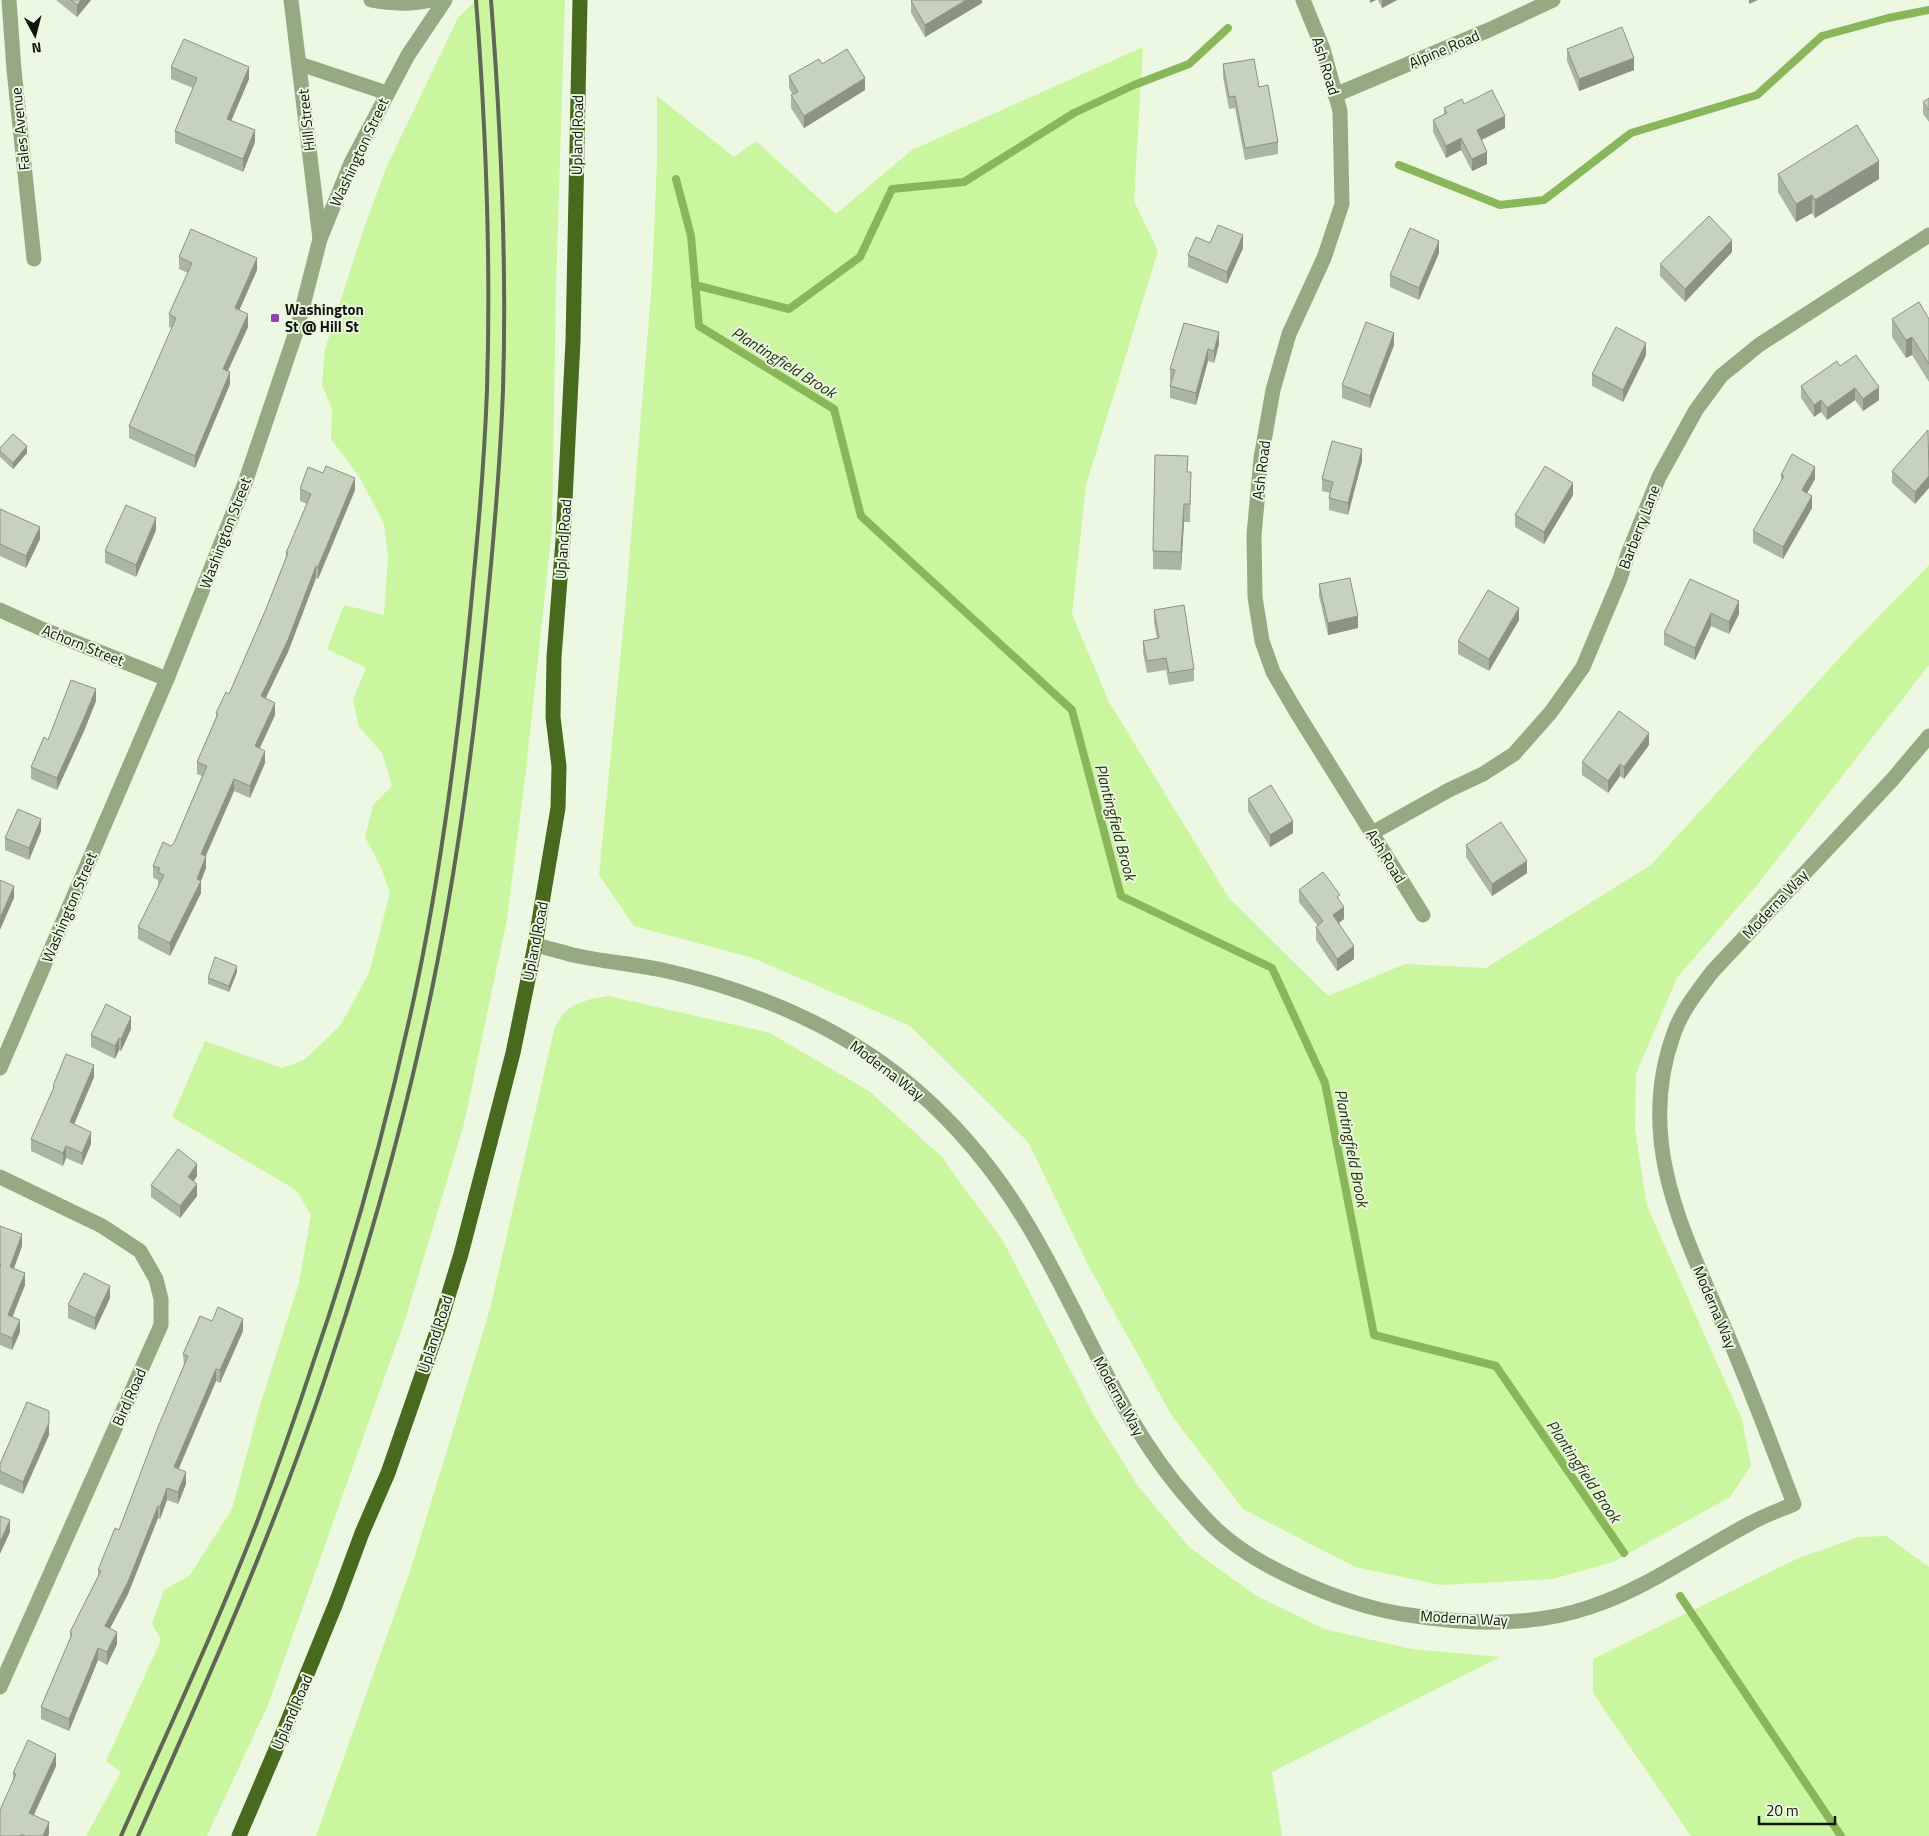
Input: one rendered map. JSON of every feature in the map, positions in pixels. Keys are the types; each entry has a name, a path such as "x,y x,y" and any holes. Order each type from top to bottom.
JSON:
{"main road":[{"name":"Upland Road","path":"239,1836 284,1733 362,1533 388,1474 439,1326 461,1254 494,1128 535,945 558,808 559,766 553,717 554,657 564,531 573,341 580,0"}],"street":[{"name":"Fales Avenue","path":"9,0 14,70 34,259"},
{"name":"Hill Street","path":"291,0 320,239"},
{"path":"371,0 393,4 410,4 431,0"},
{"name":"Washington Street","path":"0,1068 167,679 245,483 297,329 320,239 351,163 408,55 445,0"},
{"name":"Ash Road","path":"1303,0 1323,50 1340,111 1342,204 1324,258 1289,334 1273,390 1261,458 1254,535 1256,597 1262,641 1274,672 1297,713 1423,915"},
{"name":"Alpine Road","path":"1335,95 1491,29 1553,0"},
{"path":"300,64 387,93"},
{"name":"Barberry Lane","path":"1372,833 1483,774 1514,754 1551,712 1583,668 1659,477 1696,410 1721,376 1759,345 1929,235"},
{"name":"Achorn Street","path":"0,610 167,679"},
{"name":"Moderna Way","path":"535,945 575,955 662,970 714,983 764,999 827,1028 880,1062 915,1089 965,1137 1024,1219 1118,1397 1163,1468 1208,1522 1228,1540 1250,1555 1274,1569 1326,1593 1380,1610 1438,1620 1492,1623 1542,1619 1589,1608 1638,1587 1752,1522 1794,1504 1731,1342 1693,1256 1667,1182 1658,1124 1660,1091 1674,1031 1695,994 1712,972 1892,780 1929,736"},
{"name":"Bird Road","path":"0,1177 102,1226 140,1251 156,1279 161,1299 161,1325 0,1687"}],"green space":[{"path":"476,0 565,0 556,285 552,529 526,770 507,919 464,1124 406,1317 268,1705 207,1836 86,1836 121,1772 106,1761 161,1640 152,1624 164,1590 190,1575 232,1509 260,1405 299,1283 311,1215 296,1190 172,1117 205,1041 282,1068 304,1060 340,1026 369,973 390,893 382,870 365,837 373,805 392,786 382,753 359,727 353,700 366,668 327,649 344,605 384,615 388,556 384,524 360,478 331,439 332,409 322,385 325,349 363,231 386,168 458,18"},
{"path":"1143,47 1134,201 1158,251 1086,485 1072,614 1109,702 1229,898 1328,996 1405,964 1486,968 1651,865 1854,642 1929,565 1929,665 1757,885 1677,978 1636,1074 1635,1129 1647,1206 1742,1419 1751,1466 1730,1497 1613,1562 1553,1579 1440,1585 1355,1567 1243,1509 1172,1416 1089,1267 1028,1142 910,1026 753,958 634,926 599,875 625,610 652,281 657,160 657,96 734,157 756,141 836,214 912,150"},
{"path":"609,996 770,1033 869,1091 941,1156 1003,1241 1096,1419 1138,1486 1189,1547 1255,1595 1324,1629 1412,1649 1500,1657 1272,1772 1282,1836 316,1836 412,1565 490,1309 554,1030 558,1021 569,1008 583,1001"},
{"path":"1886,1536 1929,1567 1929,1836 1691,1836 1593,1693 1593,1659 1799,1558 1858,1537"}],"building":[{"path":"71,0 81,0 77,5"},
{"path":"912,0 966,0 925,25"},
{"path":"1622,27 1634,58 1579,79 1567,49"},
{"path":"184,39 249,67 227,119 255,130 243,159 175,131 197,78 171,67"},
{"path":"847,49 865,78 804,116 791,95 798,92 789,76 819,59 822,64"},
{"path":"1254,59 1259,87 1268,85 1278,142 1245,148 1235,96 1229,97 1223,64"},
{"path":"1492,90 1505,116 1477,130 1487,152 1472,159 1461,138 1446,146 1433,120 1447,113 1444,108 1462,99 1464,104"},
{"path":"1929,98 1929,110 1923,102"},
{"path":"1857,125 1879,161 1815,200 1812,195 1796,204 1778,174"},
{"path":"1709,216 1732,240 1685,289 1660,264"},
{"path":"1218,225 1243,235 1227,272 1188,255 1196,237 1210,243"},
{"path":"1410,228 1439,241 1419,288 1390,275"},
{"path":"191,229 257,258 235,308 248,314 223,369 230,372 195,456 129,426 176,318 169,314 192,263 179,257"},
{"path":"1919,302 1929,319 1929,364 1912,337 1906,340 1892,319"},
{"path":"1366,322 1394,333 1370,396 1342,385"},
{"path":"1184,323 1219,332 1214,351 1208,349 1196,393 1170,386 1175,370 1170,369"},
{"path":"1616,327 1646,343 1623,390 1592,374"},
{"path":"1856,355 1879,387 1863,399 1855,388 1827,408 1821,400 1814,405 1801,386 1837,361 1840,366"},
{"path":"1928,430 1929,476 1915,492 1892,471"},
{"path":"13,434 27,446 13,463 0,451 0,448"},
{"path":"1332,441 1362,449 1348,503 1329,498 1333,482 1322,479"},
{"path":"1792,454 1815,467 1802,490 1812,496 1783,547 1753,531 1784,476 1781,475"},
{"path":"1155,455 1188,456 1187,472 1191,472 1190,504 1184,504 1181,552 1153,551"},
{"path":"326,466 355,478 318,567 316,566 288,640 261,696 275,703 255,746 265,751 250,786 234,779 201,854 206,856 197,879 201,881 170,943 138,927 164,875 158,872 160,868 153,866 163,842 171,846 174,843 207,766 197,762 218,714 216,713 226,692 229,694 266,609 288,553 286,553 311,494 300,489 308,467 323,473"},
{"path":"1545,466 1573,483 1544,532 1515,515"},
{"path":"126,505 156,518 136,565 105,551"},
{"path":"0,509 40,527 26,556 0,544"},
{"path":"1350,578 1358,616 1328,623 1319,584"},
{"path":"1690,579 1739,601 1729,622 1711,613 1695,648 1664,633"},
{"path":"1488,590 1519,608 1489,659 1458,641"},
{"path":"1184,605 1194,669 1169,673 1166,658 1147,661 1143,641 1159,638 1154,610"},
{"path":"71,680 96,689 57,778 31,767 44,737 48,740"},
{"path":"1619,711 1649,733 1624,767 1620,764 1608,781 1582,762"},
{"path":"1271,785 1293,821 1270,835 1248,799"},
{"path":"18,809 41,819 29,848 5,838"},
{"path":"1501,822 1527,861 1492,884 1466,845"},
{"path":"1323,872 1340,895 1337,897 1344,907 1333,915 1354,946 1337,959 1316,927 1323,921 1299,890"},
{"path":"0,880 14,886 0,918"},
{"path":"215,957 237,966 229,986 208,978"},
{"path":"106,1004 131,1017 121,1039 119,1038 115,1046 91,1035"},
{"path":"66,1054 94,1065 70,1122 91,1132 82,1153 66,1146 63,1153 31,1139"},
{"path":"178,1149 197,1164 188,1177 197,1184 180,1206 151,1185"},
{"path":"0,1226 22,1234 10,1267 25,1273 8,1315 20,1320 12,1338 0,1333"},
{"path":"84,1273 110,1286 95,1318 68,1305"},
{"path":"218,1307 243,1319 220,1370 216,1369 174,1467 186,1472 178,1492 167,1488 160,1507 158,1506 128,1582 105,1626 117,1632 107,1652 98,1648 69,1719 41,1707 72,1634 70,1632 101,1571 98,1570 115,1528 119,1530 158,1427 188,1356 183,1354 200,1316 212,1321"},
{"path":"27,1402 49,1411 49,1423 23,1482 0,1471 0,1464"},
{"path":"0,1516 10,1520 0,1542"},
{"path":"28,1740 56,1754 29,1813 49,1822 43,1836 25,1836 22,1834 21,1836 0,1836 0,1810 16,1774 13,1773"}],"waterway":[{"path":"1399,165 1500,205 1544,200 1631,133 1757,95 1822,36 1888,18 1929,10"},
{"path":"695,285 789,309 860,257 892,189 964,182 1074,113 1134,85 1189,64 1228,28"},
{"name":"Plantingfield Brook","path":"676,179 691,236 699,326 834,409 861,516 1072,710 1121,896 1272,968 1325,1083 1374,1335 1496,1366 1624,1553"},
{"name":"Plantingfield Brook","path":"1680,1596 1841,1836"}],"railway":[{"path":"121,1836 241,1562 272,1482 300,1401 344,1268 384,1127 407,1032 426,941 441,854 458,724 477,544 486,421 488,243 485,146 476,0"},
{"path":"138,1836 216,1659 265,1541 331,1360 361,1267 400,1126 423,1032 442,940 464,806 475,717 485,627 502,420 504,243 498,97 491,0"}],"place":[{"name":"Washington St @ Hill St","path":"275,318"}]}
